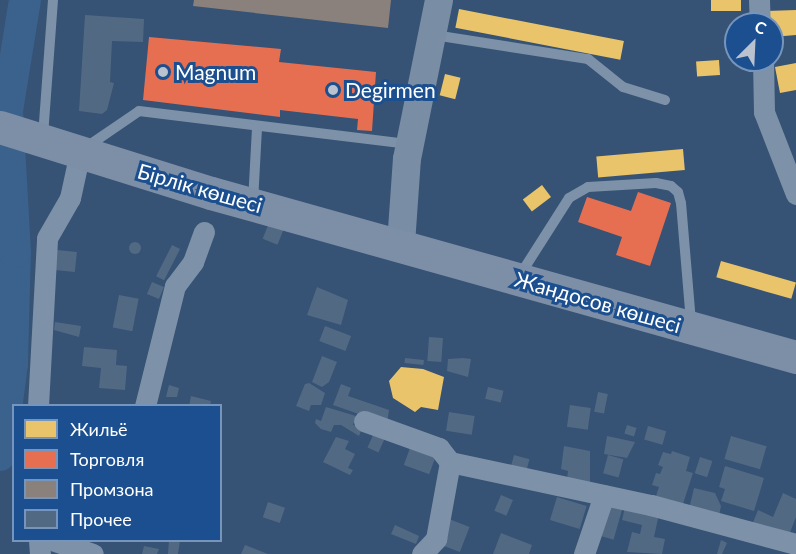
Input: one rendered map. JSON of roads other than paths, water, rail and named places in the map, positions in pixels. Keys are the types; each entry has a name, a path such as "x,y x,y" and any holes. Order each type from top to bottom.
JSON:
{"main road":[{"path":"401,244 410,144 439,0"},
{"name":"Бірлік көшесі","path":"0,127 252,204 401,244"},
{"name":"Жандосов көшесі","path":"401,244 796,357"}],"street":[{"path":"763,72 764,111 796,194"},
{"path":"38,404 47,238 70,198 80,152"},
{"path":"145,404 175,286 193,262 204,232"},
{"path":"364,421 439,448 450,462 604,495 796,544"},
{"path":"422,554 436,539 450,462"},
{"path":"584,554 604,495"},
{"path":"58,542 93,554"}],"lane":[{"path":"42,139 53,0"},
{"path":"431,35 588,59 623,87 665,100"},
{"path":"80,152 140,111 257,128 410,144"},
{"path":"252,204 257,128"},
{"path":"518,278 569,198 588,187 656,183 672,186 681,203 692,329"}],"waterway":[{"path":"0,455 12,364 15,252 7,111 25,0"}],"place":[{"name":"Magnum","path":"163,72"},
{"name":"Degirmen","path":"333,90"}]}
